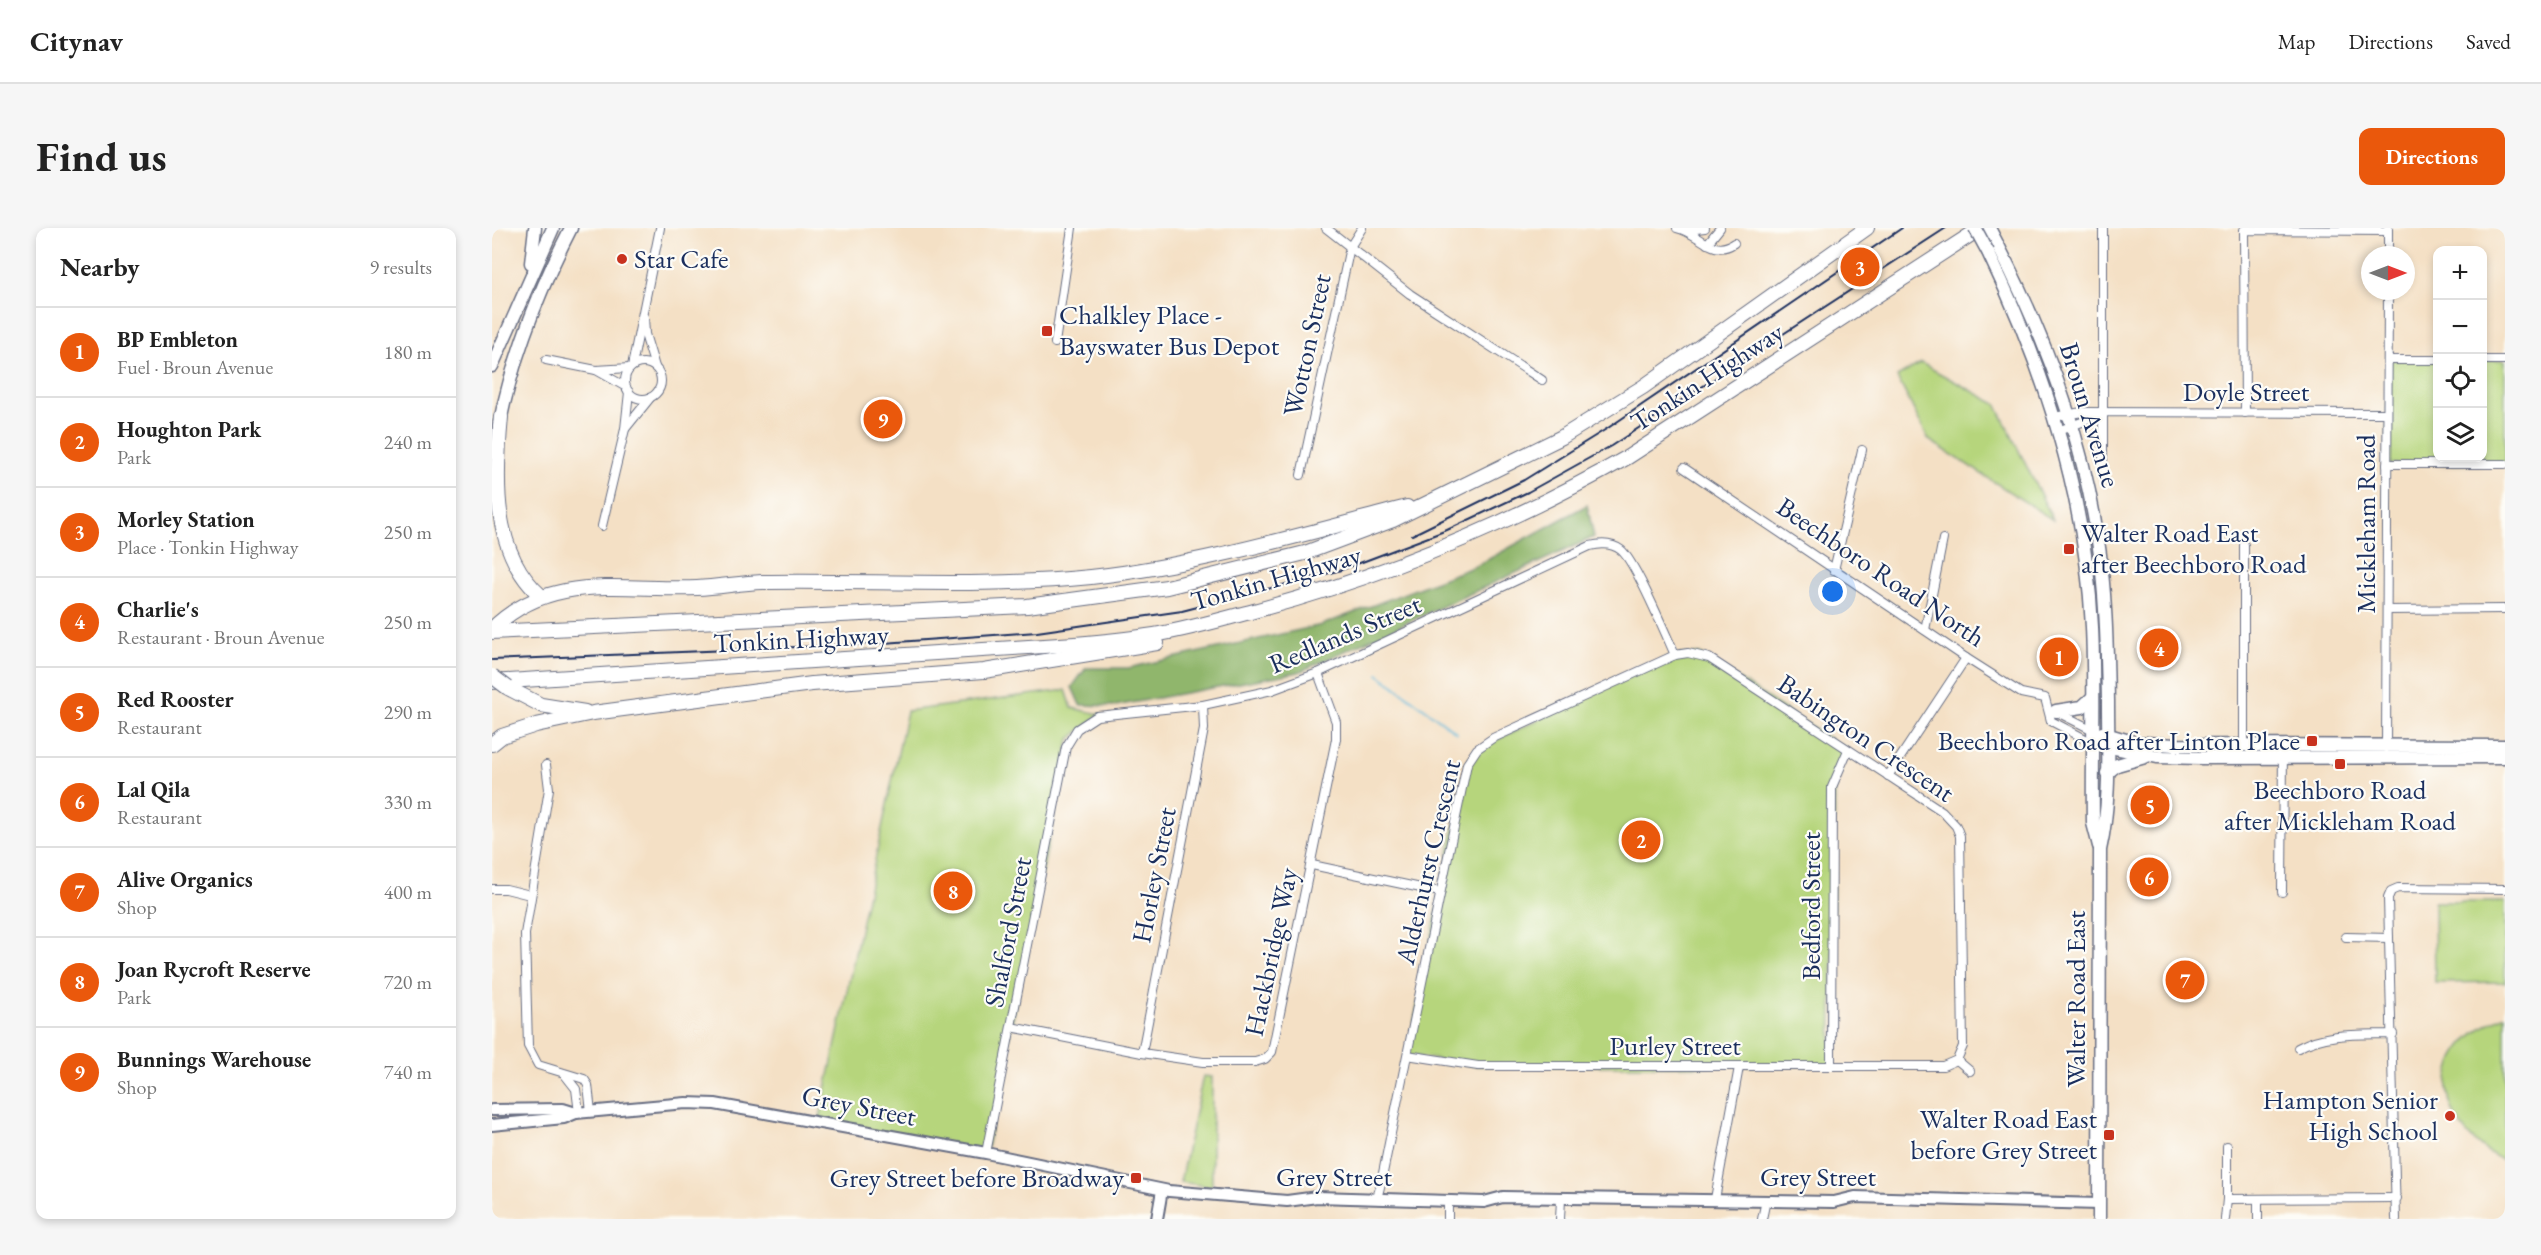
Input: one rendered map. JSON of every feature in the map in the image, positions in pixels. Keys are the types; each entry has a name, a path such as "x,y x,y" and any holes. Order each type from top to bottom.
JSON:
{"highway":[{"name":"Tonkin Highway","path":"492,630 991,608 1120,595 1213,578 1305,554 1393,520 1436,500 1516,461 1603,413 1867,228"},
{"name":"Tonkin Highway","path":"492,682 1028,649 1148,636 1198,626 1361,580 1541,505 1628,458 1981,228"},
{"path":"501,417 494,486 497,526 508,562 526,586 541,597"},
{"path":"492,630 513,609 541,597 584,588 697,588 760,582 989,583 1091,577 1225,555 1436,500"},
{"path":"492,744 502,736 536,725 593,713 812,684 1027,665 1163,642 1198,626"},
{"path":"492,676 508,688 541,705 593,713"}],"main road":[{"path":"530,276 535,228"},
{"path":"492,366 553,228"},
{"path":"492,463 501,417 532,315 552,265 571,228"},
{"name":"Broun Avenue","path":"1975,228 1993,249 2029,308 2073,427 2088,487 2101,561 2106,631 2108,741"},
{"name":"Broun Avenue","path":"1989,228 1993,249 2054,417 2084,551 2092,625 2093,737"},
{"path":"2051,711 2082,707 2093,697"},
{"name":"Beechboro Road North","path":"2093,737 2152,756 2505,746"},
{"name":"Walter Road East","path":"2093,737 2093,823 2100,850"},
{"name":"Beechboro Road North","path":"2108,741 2243,752"},
{"name":"Walter Road East","path":"2099,1219 2100,850 2107,820 2108,741"},
{"name":"Beechboro Road North","path":"2386,751 2505,758"},
{"path":"2107,773 2123,762 2152,756"}],"street":[{"path":"602,526 625,429 626,376 631,367 660,228"},
{"path":"1055,343 1072,228"},
{"path":"1326,228 1410,294 1542,380"},
{"name":"Wotton Street","path":"1302,475 1350,247 1362,228"},
{"path":"1682,229 1705,228"},
{"path":"1707,244 1720,228"},
{"path":"2103,228 2105,413 2103,469"},
{"path":"1682,229 1707,244 1723,249 1734,243"},
{"path":"2245,413 2244,230 2388,230 2388,246"},
{"name":"Mickleham Road","path":"2386,751 2388,300"},
{"path":"644,310 645,334 655,367"},
{"path":"546,360 596,370 631,367 644,362 655,367 659,371 661,383 659,389 625,429"},
{"path":"2388,360 2433,360"},
{"path":"2487,360 2505,360"},
{"path":"596,370 639,399 650,398"},
{"name":"Doyle Street","path":"2054,417 2069,413 2387,413"},
{"name":"Doyle Street","path":"2058,431 2105,413"},
{"path":"1834,570 1862,450"},
{"path":"2387,464 2505,464"},
{"name":"Beechboro Road North","path":"1684,468 1966,658 2021,693 2045,698 2051,711 2051,721 2093,737"},
{"path":"1924,630 1943,539"},
{"name":"Redlands Street","path":"1083,723 1104,715 1203,705 1272,690 1318,673 1590,546 1602,543 1612,545 1627,556 1675,655"},
{"path":"2243,752 2244,545"},
{"path":"2387,610 2505,609"},
{"name":"Babington Crescent","path":"1675,655 1688,653 1709,658 1942,811 1956,826 1960,836 1963,1046 1957,1060"},
{"name":"Alderhurst Crescent","path":"1377,1199 1467,764 1477,749 1493,738 1675,655"},
{"path":"1888,776 1966,658"},
{"name":"Hackbridge Way","path":"1011,1027 1142,1053 1217,1063 1255,1062 1265,1059 1272,1052 1336,739 1336,722 1318,673"},
{"name":"Horley Street","path":"1142,1053 1204,729 1203,705"},
{"name":"Beechboro Road North","path":"2051,711 2093,737"},
{"name":"Shalford Street","path":"986,1153 1066,747 1083,723"},
{"name":"Bedford Street","path":"1831,1066 1832,787 1848,750"},
{"path":"2282,892 2283,752"},
{"path":"546,765 549,789 525,934 528,1046 538,1065 565,1075 579,1076 584,1080 588,1085 591,1112"},
{"path":"1312,865 1440,892"},
{"path":"2396,1219 2393,1034 2387,905 2391,891 2398,888 2505,889"},
{"path":"492,889 507,889 530,895"},
{"path":"2346,937 2389,938"},
{"path":"2298,1047 2313,1040 2331,1036 2393,1034"},
{"name":"Purley Street","path":"1407,1055 1478,1066 1943,1066 1957,1060"},
{"path":"1957,1060 1970,1071"},
{"path":"1715,1199 1739,1067"},
{"path":"565,1075 576,1089 577,1113"},
{"name":"Grey Street","path":"492,1125 564,1118 577,1113 686,1103 715,1104 986,1153 1165,1191 1287,1201 1317,1197 1484,1202 1503,1197 1655,1202 1672,1198 1834,1202 1855,1197 2099,1204"},
{"name":"Grey Street","path":"492,1110 563,1109 577,1113"},
{"path":"2225,1219 2228,1199 2227,1146"},
{"path":"1156,1219 1165,1191"},
{"path":"1164,1219 1165,1191"},
{"path":"2228,1199 2397,1198"},
{"path":"1560,1219 1561,1199"},
{"path":"2258,1199 2258,1219"},
{"path":"1762,1219 1766,1200"},
{"path":"1448,1201 1448,1219"}],"green space":[{"path":"2388,360 2433,360 2433,462 2487,462 2487,360 2505,360 2505,464 2387,464"},
{"path":"1921,363 1996,404 2053,520 1929,440 1897,377"},
{"path":"1587,505 1594,537 1299,672 1115,706 1080,705 1072,687 1086,668 1128,668 1322,625 1478,565"},
{"path":"1700,654 1848,750 1835,774 1831,1066 1478,1066 1407,1055 1467,764 1477,749 1675,655"},
{"path":"1066,690 1072,708 1104,715 1097,716 1069,740 986,1153 819,1122 907,711"},
{"path":"2434,902 2505,902 2505,982 2435,983"},
{"path":"2505,1015 2505,1161 2488,1152 2461,1126 2452,1110 2448,1093 2448,1076 2454,1058 2466,1041 2479,1029"},
{"path":"1203,1076 1212,1077 1212,1187 1180,1182"}],"waterway":[{"path":"1378,674 1457,733"}],"railway":[{"path":"1412,535 1524,480 1608,428 1902,228"},
{"path":"492,660 870,644 1037,632 1182,611 1341,570 1447,530 1528,492 1611,446 1946,228"}],"place":[{"name":"Star Cafe","path":"622,259"},
{"name":"Morley Station","path":"1860,267"},
{"name":"Chalkley Place - Bayswater Bus Depot","path":"1047,331"},
{"name":"Bunnings Warehouse","path":"883,419"},
{"name":"Walter Road East after Beechboro Road","path":"2069,549"},
{"name":"Charlie's","path":"2159,648"},
{"name":"BP Embleton","path":"2059,657"},
{"name":"Beechboro Road after Linton Place","path":"2312,741"},
{"name":"Beechboro Road after Mickleham Road","path":"2340,764"},
{"name":"Red Rooster","path":"2150,805"},
{"name":"Houghton Park","path":"1641,840"},
{"name":"Lal Qila","path":"2149,877"},
{"name":"Joan Rycroft Reserve","path":"953,891"},
{"name":"Alive Organics","path":"2185,980"},
{"name":"Hampton Senior High School","path":"2450,1116"},
{"name":"Walter Road East before Grey Street","path":"2109,1135"},
{"name":"Grey Street before Broadway","path":"1136,1178"}]}
